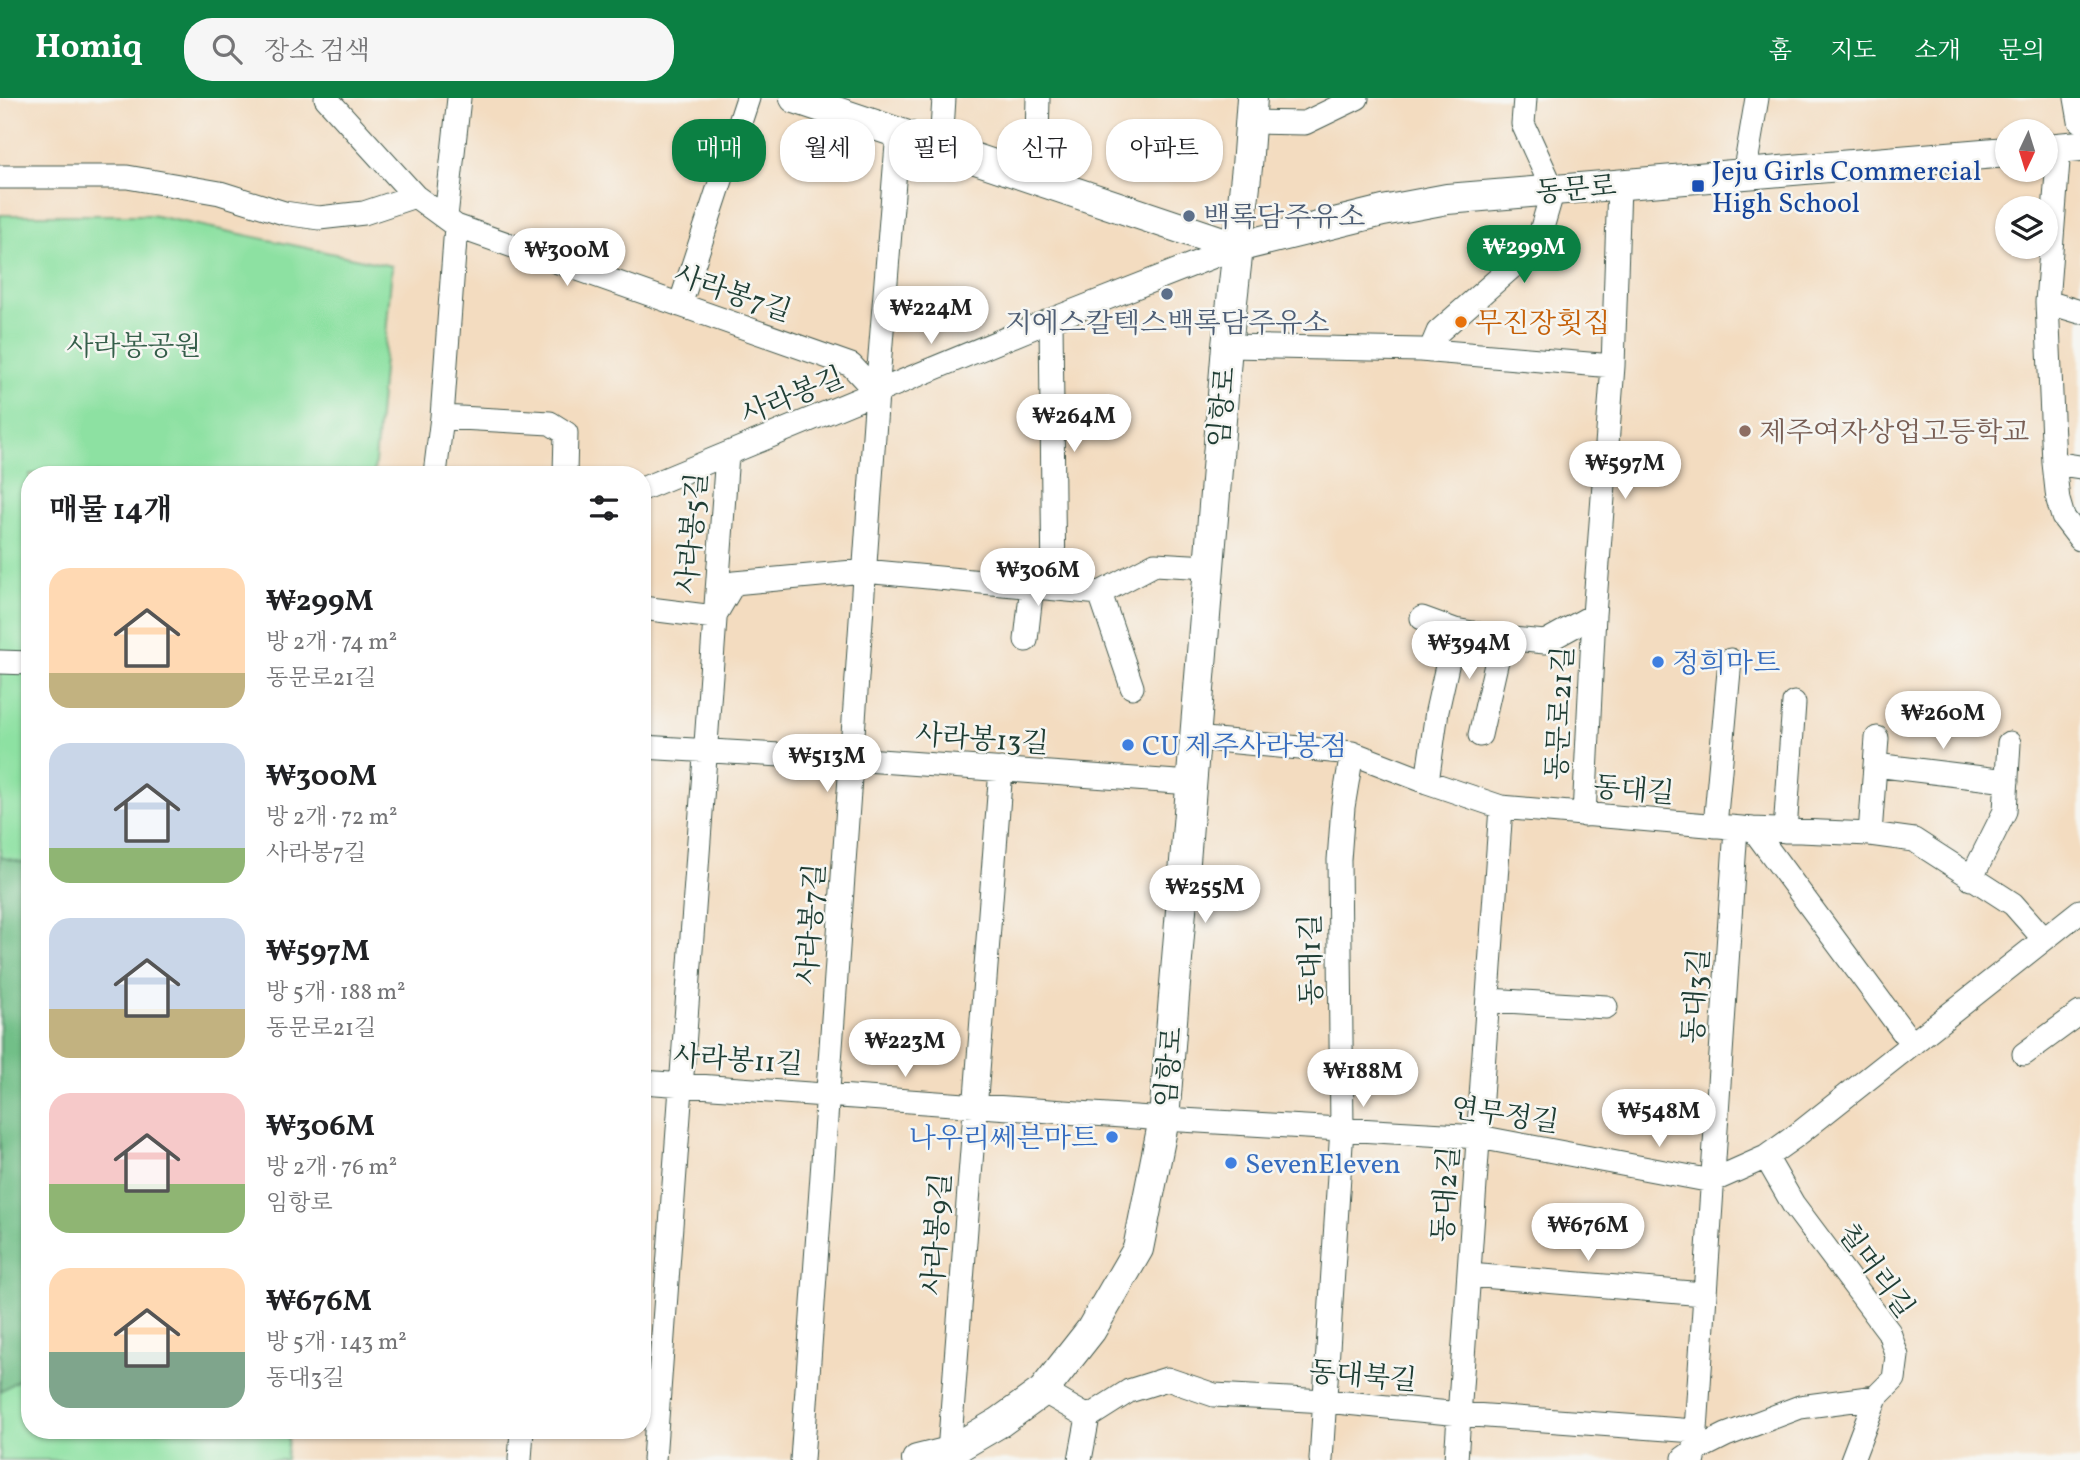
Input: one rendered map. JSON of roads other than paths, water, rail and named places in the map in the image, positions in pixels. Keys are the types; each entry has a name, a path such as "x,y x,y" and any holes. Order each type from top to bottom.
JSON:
{"main road":[{"path":"795,98 889,129"},
{"name":"임항로","path":"917,1460 949,1452 1000,1422 1043,1391 1091,1330 1138,1249 1164,1119 1227,346 1251,110"},
{"name":"동문로","path":"1237,247 1383,211 1447,199 1995,153"},
{"path":"1045,182 1237,247"}],"street":[{"name":"사라봉7길","path":"326,98 415,196 451,221 851,365 877,393"},
{"path":"436,466 442,417 450,195 459,98"},
{"path":"680,305 748,98"},
{"path":"943,119 944,98"},
{"path":"1037,119 1038,98"},
{"path":"1251,110 1305,122 1357,98"},
{"path":"1430,351 1438,332 1537,245 1553,190 1523,124 1525,98"},
{"path":"1744,175 1757,98"},
{"path":"2076,98 2080,121"},
{"path":"2062,147 2047,302 2054,463 2058,500 2063,517 2080,539"},
{"path":"0,177 127,177 220,193 284,213 319,218 364,213 415,196"},
{"name":"사라봉7길","path":"802,1460 894,182"},
{"name":"동문로21길","path":"1584,815 1594,615 1613,366 1619,185"},
{"name":"사라봉길","path":"651,485 1051,320 1237,247"},
{"path":"2047,302 2080,312"},
{"path":"1026,640 1043,587 1051,320"},
{"path":"1227,346 1430,351 1613,366"},
{"path":"442,417 550,423 566,433 565,466"},
{"name":"사라봉5길","path":"654,1460 727,454"},
{"path":"2054,463 2080,467"},
{"path":"714,617 734,583 864,571 1100,593 1154,564 1208,567"},
{"path":"1100,593 1132,687"},
{"name":"사라봉5길","path":"651,609 714,617"},
{"name":"동문로21길","path":"1422,618 1455,630 1545,642 1594,615"},
{"path":"1427,782 1437,711 1455,630"},
{"path":"1480,735 1502,638"},
{"name":"동대3길","path":"1691,1451 1735,828 1730,660"},
{"path":"0,662 21,663"},
{"path":"1785,831 1794,703"},
{"name":"동대길","path":"1195,738 1352,753 1501,807 1735,828 1870,834 1914,840 2013,904 2043,938"},
{"path":"1870,834 1877,738"},
{"path":"1971,879 2005,811 2009,743"},
{"name":"사라봉13길","path":"651,747 1191,783"},
{"name":"동대1길","path":"1321,1460 1342,1128 1339,860 1343,807 1352,753"},
{"path":"1875,765 2007,781"},
{"name":"사라봉9길","path":"949,1452 1001,769"},
{"name":"동대2길","path":"1456,1460 1501,807"},
{"path":"1735,828 1912,1044"},
{"path":"1712,1181 1766,1157 1797,1135 2080,911"},
{"path":"1489,1000 1606,1007"},
{"path":"2024,1054 2080,1013"},
{"name":"사라봉11길","path":"651,1082 1164,1119"},
{"name":"연무정길","path":"1164,1119 1479,1137 1712,1181"},
{"name":"칠머리길","path":"1766,1157 1793,1205 1889,1332 1897,1356 1894,1379 1876,1397 1852,1460"},
{"path":"1469,1275 1704,1294"},
{"name":"동대북길","path":"1088,1417 1129,1391 1167,1379 1214,1395 1325,1401 1460,1414 1691,1451"},
{"path":"1043,1391 1088,1417 1080,1460"},
{"path":"1691,1451 1800,1407 1876,1397"},
{"path":"520,1460 521,1439"}],"place":[{"name":"Jeju Girls Commercial High School","path":"1698,186"},
{"name":"백록담주유소","path":"1189,216"},
{"name":"지에스칼텍스백록담주유소","path":"1167,294"},
{"name":"무진장횟집","path":"1461,322"},
{"name":"제주여자상업고등학교","path":"1745,431"},
{"name":"정희마트","path":"1658,662"},
{"name":"CU 제주사라봉점","path":"1128,745"},
{"name":"나우리쎄븐마트","path":"1112,1137"},
{"name":"SevenEleven","path":"1231,1163"}],"park label":[{"name":"사라봉공원","path":"134,345"}]}
